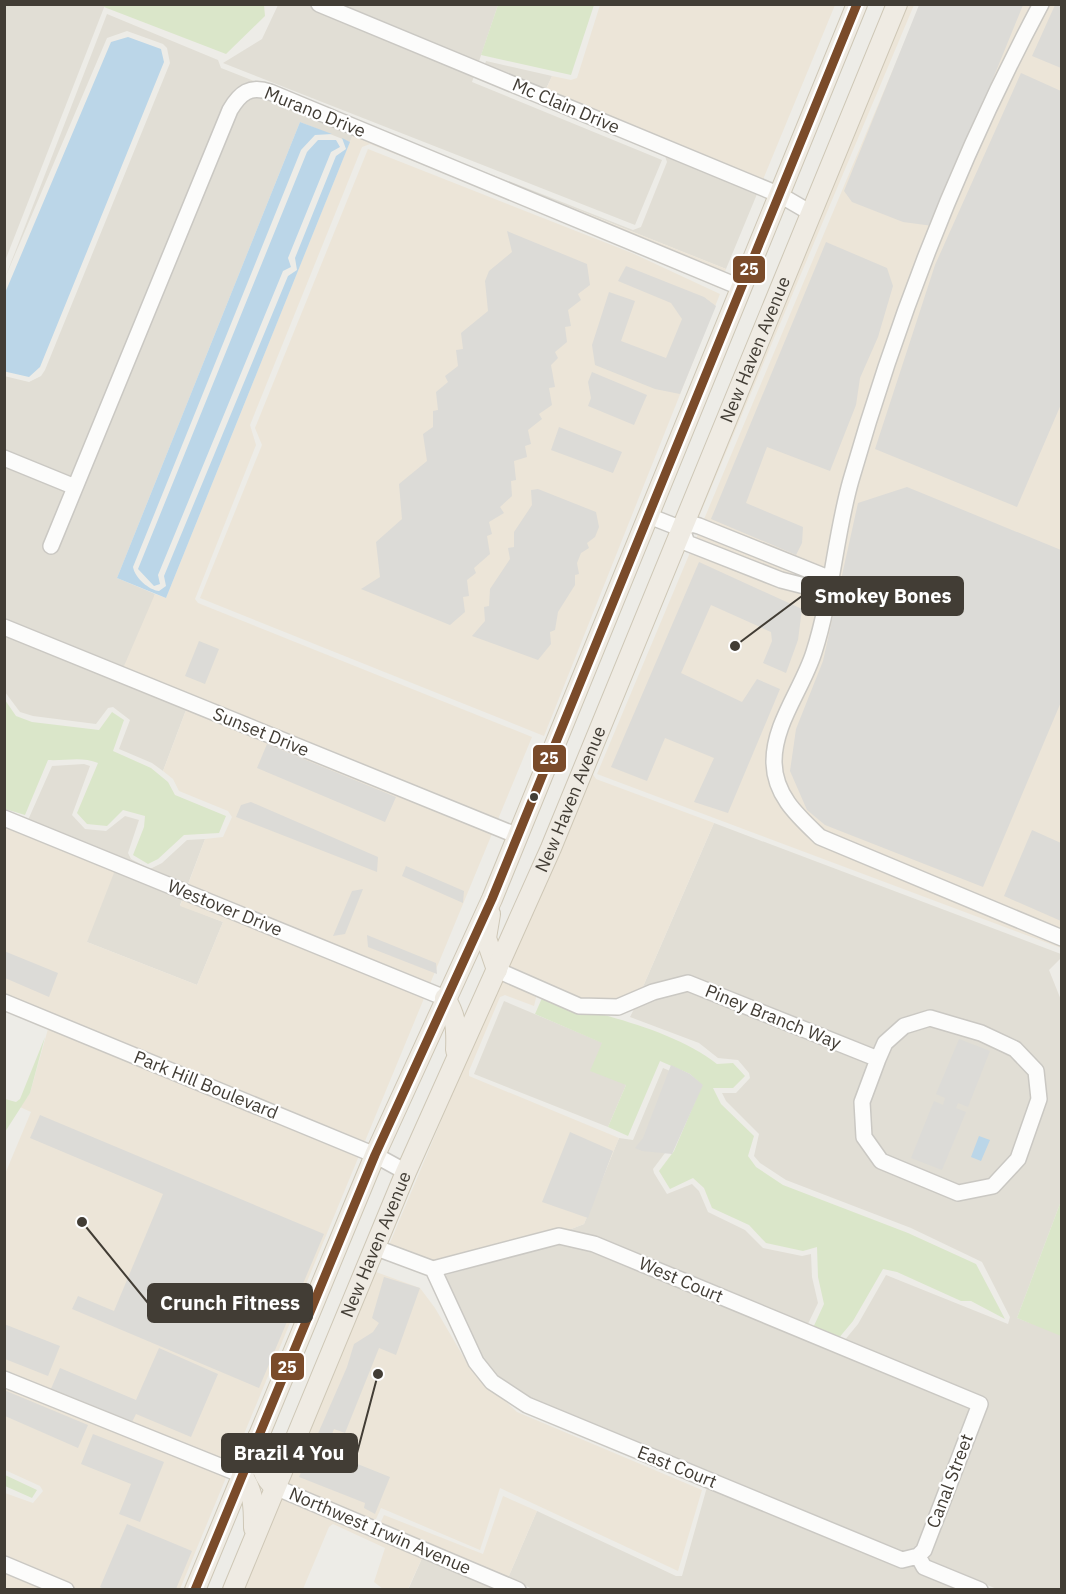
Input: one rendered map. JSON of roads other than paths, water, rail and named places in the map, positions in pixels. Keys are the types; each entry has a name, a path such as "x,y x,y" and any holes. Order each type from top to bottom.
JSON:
{"main road":[{"name":"New Haven Avenue","path":"195,1589 375,1155 492,899 857,4"},
{"name":"New Haven Avenue","path":"233,1590 406,1172 551,849 897,4"},
{"path":"492,899 486,938 498,970"},
{"path":"445,998 454,1011 458,1027 455,1061"},
{"path":"258,1434 262,1469 266,1480 275,1487"},
{"path":"242,1475 251,1488 254,1501 254,1540"}],"street":[{"name":"Mc Clain Drive","path":"319,4 780,195 811,213"},
{"path":"1041,4 1014,56 921,268 851,483 814,653 777,741 774,761 776,779 789,807 820,837 1062,938"},
{"name":"Murano Drive","path":"51,546 230,110 238,96 248,90 259,88 270,92 742,288"},
{"path":"4,458 75,487"},
{"path":"649,516 682,529 692,524 699,525 829,585"},
{"name":"Sunset Drive","path":"4,627 518,836"},
{"name":"Westover Drive","path":"4,818 445,998"},
{"name":"Piney Branch Way","path":"498,970 579,1006 618,1007 653,992 688,983 878,1059"},
{"name":"Park Hill Boulevard","path":"4,1002 375,1155 406,1172"},
{"path":"930,1018 981,1033 1015,1048 1036,1071 1039,1099 1018,1159 993,1186 958,1192 881,1161 864,1137 862,1102 878,1059 885,1043 904,1026 930,1018"},
{"name":"West Court","path":"433,1269 559,1236 594,1244 980,1404"},
{"path":"374,1247 433,1269"},
{"name":"East Court","path":"433,1269 476,1362 492,1383 528,1405 902,1560 918,1556"},
{"path":"4,1379 242,1475"},
{"name":"Canal Street","path":"918,1556 924,1550 980,1404"},
{"name":"Northwest Irwin Avenue","path":"275,1487 518,1590"},
{"path":"918,1556 924,1566 980,1590"},
{"path":"4,1564 66,1590"}],"water":[{"path":"128,37 161,49 164,62 40,367 29,377 4,371 5,293 111,42"},
{"path":"300,122 332,134 315,135 301,150 133,567 139,579 155,590 159,591 166,586 164,576 288,276 297,270 295,258 336,156 346,149 342,138 350,142 166,598 117,578"},
{"path":"318,140 336,140 340,147 331,152 288,258 291,267 283,271 158,575 160,584 154,586 138,569 307,152"},
{"path":"979,1136 990,1140 981,1161 971,1157"}],"place":[{"name":"Smokey Bones","path":"735,646"},
{"name":"Crunch Fitness","path":"82,1222"},
{"name":"Brazil 4 You","path":"378,1374"}]}
